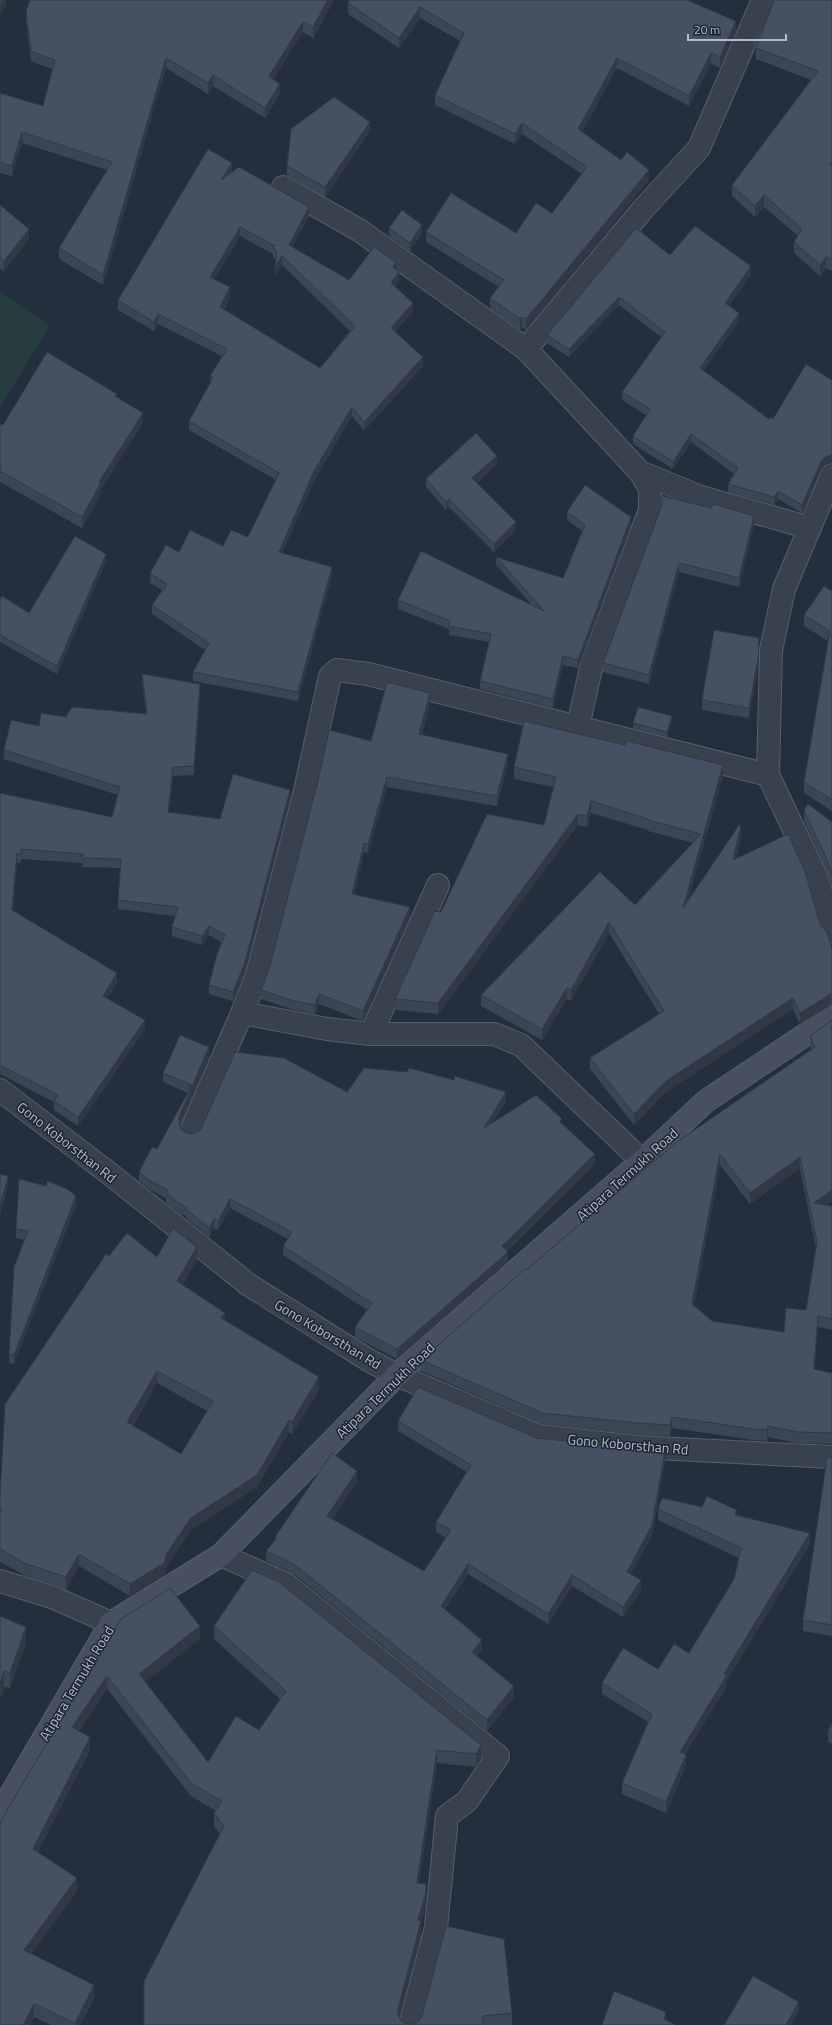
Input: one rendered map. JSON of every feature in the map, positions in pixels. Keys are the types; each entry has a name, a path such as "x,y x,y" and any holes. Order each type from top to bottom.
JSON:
{"main road":[{"name":"Atipara Termukh Road","path":"0,1813 110,1623 222,1555 397,1375 642,1161 706,1101 832,1017"}],"street":[{"path":"526,349 643,209 699,148 764,0"},
{"path":"283,187 359,230 526,349 640,472 650,488 650,510 592,664 578,726"},
{"path":"640,472 700,497 810,528"},
{"path":"830,488 810,528 784,589 771,650 768,775 817,878 832,932"},
{"path":"191,1131 257,975 305,790 330,676 337,670 368,674 768,775"},
{"path":"371,1034 438,885"},
{"path":"242,1013 327,1029 371,1034 494,1034 522,1044 642,1161"},
{"name":"Gono Koborsthan Rd","path":"0,1090 110,1174 249,1285 370,1361 397,1375 539,1436 637,1447 832,1457"},
{"path":"222,1555 286,1584 498,1756 467,1800 447,1816 436,1927 410,2025"},
{"path":"0,1580 52,1597 110,1623"}],"green space":[{"path":"0,291 50,325 0,408"}],"building":[{"path":"0,0 3,0 0,7"},
{"path":"30,0 328,0 313,27 303,22 269,76 280,84 265,108 213,75 208,83 166,58 103,275 59,248 112,162 22,132 12,166 0,162 0,93 43,106 55,60 31,51 26,11"},
{"path":"350,0 687,0 736,21 720,57 711,53 689,96 617,58 578,129 621,160 627,152 649,170 526,319 522,317 520,319 490,298 504,280 426,232 451,193 516,233 536,203 552,213 587,167 522,123 515,134 435,95 464,33 420,7 399,38 348,3"},
{"path":"774,0 832,0 832,161 830,164 832,166 832,260 826,257 820,265 794,242 802,229 764,195 755,206 732,185 818,71 756,48"},
{"path":"334,97 370,122 325,187 287,166 291,129"},
{"path":"208,149 232,163 221,180 239,167 309,207 289,245 349,280 374,247 396,262 393,267 399,272 391,283 413,303 391,328 423,357 364,422 352,407 314,471 279,552 332,567 298,692 193,672 209,643 152,605 167,584 150,573 166,545 179,552 190,530 223,546 231,530 248,537 279,473 189,421 213,378 210,376 227,349 158,314 154,322 118,300","holes":["240,227 275,246 273,248 277,251 275,267 282,256 355,326 320,368 220,307 230,287 210,277"]},
{"path":"0,205 29,229 4,261 0,258"},
{"path":"402,210 422,225 410,243 389,228"},
{"path":"695,226 751,266 725,303 739,313 700,368 769,419 770,417 773,419 806,364 832,380 832,455 825,457 821,462 802,505 778,491 774,497 728,484 738,468 691,434 673,462 633,436 650,409 622,392 665,332 619,297 569,349 547,335 636,228 670,255"},
{"path":"47,352 117,394 115,396 143,413 99,482 101,483 82,517 0,471 0,424 3,425"},
{"path":"476,433 497,456 472,478 516,522 494,544 449,499 446,502 426,479"},
{"path":"585,485 631,517 578,660 563,656 553,699 480,681 491,634 449,626 450,621 398,600 421,551 544,611 496,557 563,578 585,525 567,512"},
{"path":"662,496 711,508 714,504 754,516 739,578 679,563 649,675 603,663 662,505"},
{"path":"75,536 106,554 57,666 0,635 0,599 2,596 29,613"},
{"path":"824,586 832,591 832,800 804,782 830,631 804,615"},
{"path":"714,630 759,638 758,659 749,708 702,700"},
{"path":"142,674 200,684 194,766 173,767 168,812 220,819 233,774 290,790 245,962 233,992 209,985 217,954 225,935 209,926 202,936 172,927 178,907 118,900 121,859 82,858 83,854 21,849 21,854 17,853 12,910 117,973 103,996 145,1020 78,1117 54,1101 58,1095 0,1065 0,793 112,817 120,787 4,750 11,720 39,726 41,713 66,717 72,707 147,714"},
{"path":"387,682 430,693 419,734 508,754 497,796 387,777 368,844 364,843 352,894 410,907 363,1011 319,994 315,1005 294,1001 261,990 269,969 317,785 329,730 371,741"},
{"path":"638,707 672,716 667,732 633,723"},
{"path":"524,721 625,745 627,741 723,765 683,908 739,825 741,825 733,860 788,834 805,871 820,924 827,932 832,948 832,994 800,1013 793,998 666,1081 634,1114 590,1058 664,1011 609,922 571,990 567,988 542,1029 481,995 600,872 635,905 701,834 648,820 591,801 587,816 578,814 438,1003 395,999 435,911 441,912 487,814 544,825 556,777 514,767"},
{"path":"808,804 832,822 832,875 828,862 804,810"},
{"path":"832,1020 832,1190 814,1203 832,1206 832,1319 818,1316 814,1369 832,1373 832,1433 797,1432 768,1426 767,1430 753,1429 672,1417 670,1425 542,1413 421,1360 525,1269 526,1270 677,1142 815,1047 810,1036","holes":["720,1154 750,1193 800,1157 817,1242 806,1310 786,1308 784,1332 712,1321 692,1304"]},
{"path":"180,1035 209,1047 179,1117 181,1129 186,1133 193,1134 199,1131 202,1127 235,1052 284,1058 347,1092 364,1068 407,1072 409,1068 454,1080 455,1076 506,1092 484,1128 536,1095 562,1119 560,1122 595,1154 502,1246 508,1252 397,1349 355,1327 372,1303 283,1246 292,1232 230,1199 218,1221 214,1219 209,1228 186,1209 187,1207 180,1204 166,1193 168,1190 149,1180 139,1172 152,1147 157,1149 192,1085 163,1073"},
{"path":"0,1174 8,1176 0,1207"},
{"path":"19,1179 46,1186 47,1181 67,1189 76,1196 14,1355 9,1354 14,1267 28,1231 16,1229"},
{"path":"173,1228 197,1247 177,1281 225,1313 221,1318 319,1377 292,1422 289,1420 257,1475 191,1518 167,1553 164,1563 130,1584 79,1554 66,1577 24,1563 0,1549 0,1512 2,1509 0,1507 0,1495 5,1404 106,1254 109,1256 127,1233 157,1257","holes":["157,1371 213,1401 181,1454 127,1422"]},
{"path":"418,1387 537,1438 665,1451 652,1525 627,1572 641,1580 623,1607 572,1575 548,1614 468,1564 441,1606 482,1640 472,1652 514,1686 487,1720 294,1564 266,1551 277,1538 275,1537 332,1453 357,1471 327,1516 424,1571 451,1530 436,1522 471,1465 398,1421"},
{"path":"827,1458 832,1458 832,1625 803,1620"},
{"path":"707,1496 737,1510 735,1515 810,1533 724,1674 727,1675 680,1752 686,1755 666,1802 622,1783 652,1714 602,1683 623,1648 658,1669 674,1644 689,1653 734,1579 741,1548 658,1509 662,1498 702,1507"},
{"path":"252,1570 279,1582 481,1745 476,1754 437,1750 417,1883 426,1884 426,1892 418,1920 421,1921 398,2009 398,2015 401,2021 407,2024 414,2024 419,2021 422,2016 446,1926 504,1939 512,2013 483,2016 482,2025 144,2025 144,1981 224,1826 214,1813 222,1801 191,1783 107,1676 72,1727 90,1737 33,1849 77,1878 24,1950 94,1985 75,2023 34,2004 23,2025 0,2025 0,1824 7,1810 120,1620 170,1588 200,1626 139,1674 208,1762 236,1716 259,1730 286,1691 214,1626"},
{"path":"0,1616 26,1627 10,1673 4,1671 0,1684"},
{"path":"832,1723 832,1733 828,1731"},
{"path":"753,1976 799,2002 786,2025 724,2025"},
{"path":"614,1991 666,2012 664,2019 676,2025 602,2025"}]}
